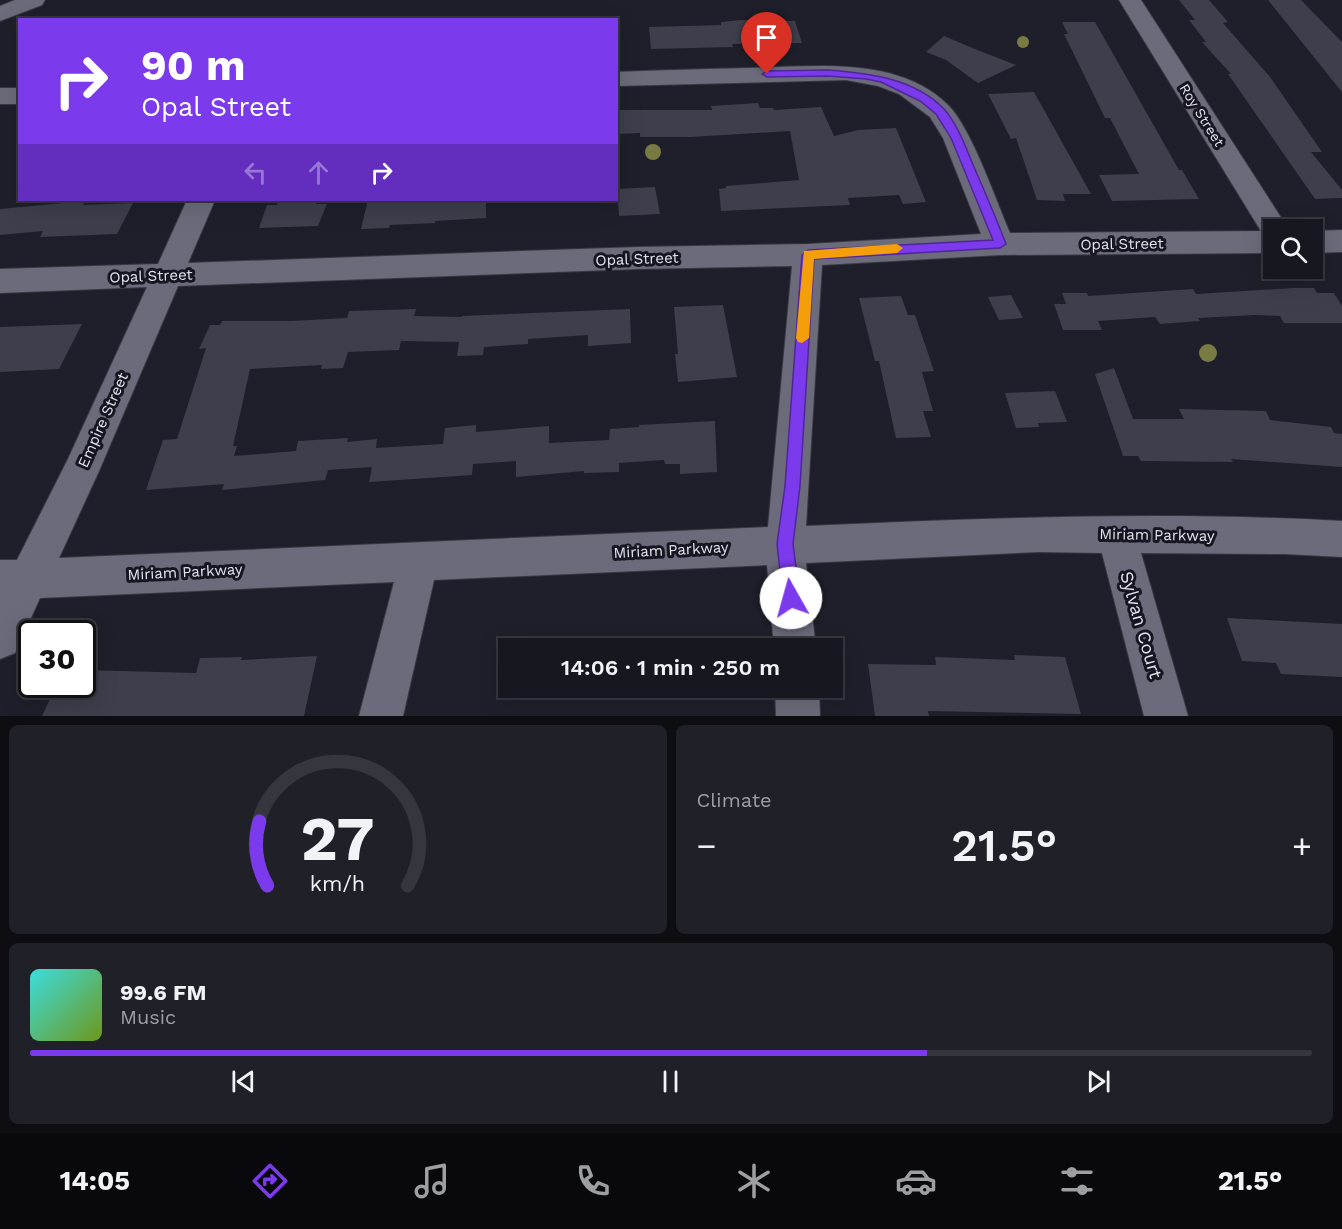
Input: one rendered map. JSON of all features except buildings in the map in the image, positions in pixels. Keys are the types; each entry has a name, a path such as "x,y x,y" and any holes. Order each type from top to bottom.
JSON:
{"street":[{"path":"0,14 34,0"},
{"name":"Roy Street","path":"1130,0 1268,219"},
{"path":"618,79 846,74 884,80 908,89 940,112 956,138 1000,244"},
{"path":"0,96 18,96"},
{"name":"Empire Street","path":"0,638 14,580 81,471 201,201"},
{"path":"1323,242 1342,241"},
{"name":"Opal Street","path":"0,281 638,258 808,255 1000,244 1263,242"},
{"path":"794,638 785,544 792,486 808,255"},
{"name":"Miriam Parkway","path":"14,580 1039,534 1285,536 1342,539"},
{"name":"Sylvan Court","path":"1116,534 1166,716"},
{"path":"381,716 419,561"},
{"path":"797,698 798,716"}],"slow traffic":[{"path":"802,338 808,255 897,248"}],"route":[{"path":"767,74 828,73 866,76 908,89 924,99 940,112 956,138 1000,244 808,255 792,486 785,544 791,598"}]}
